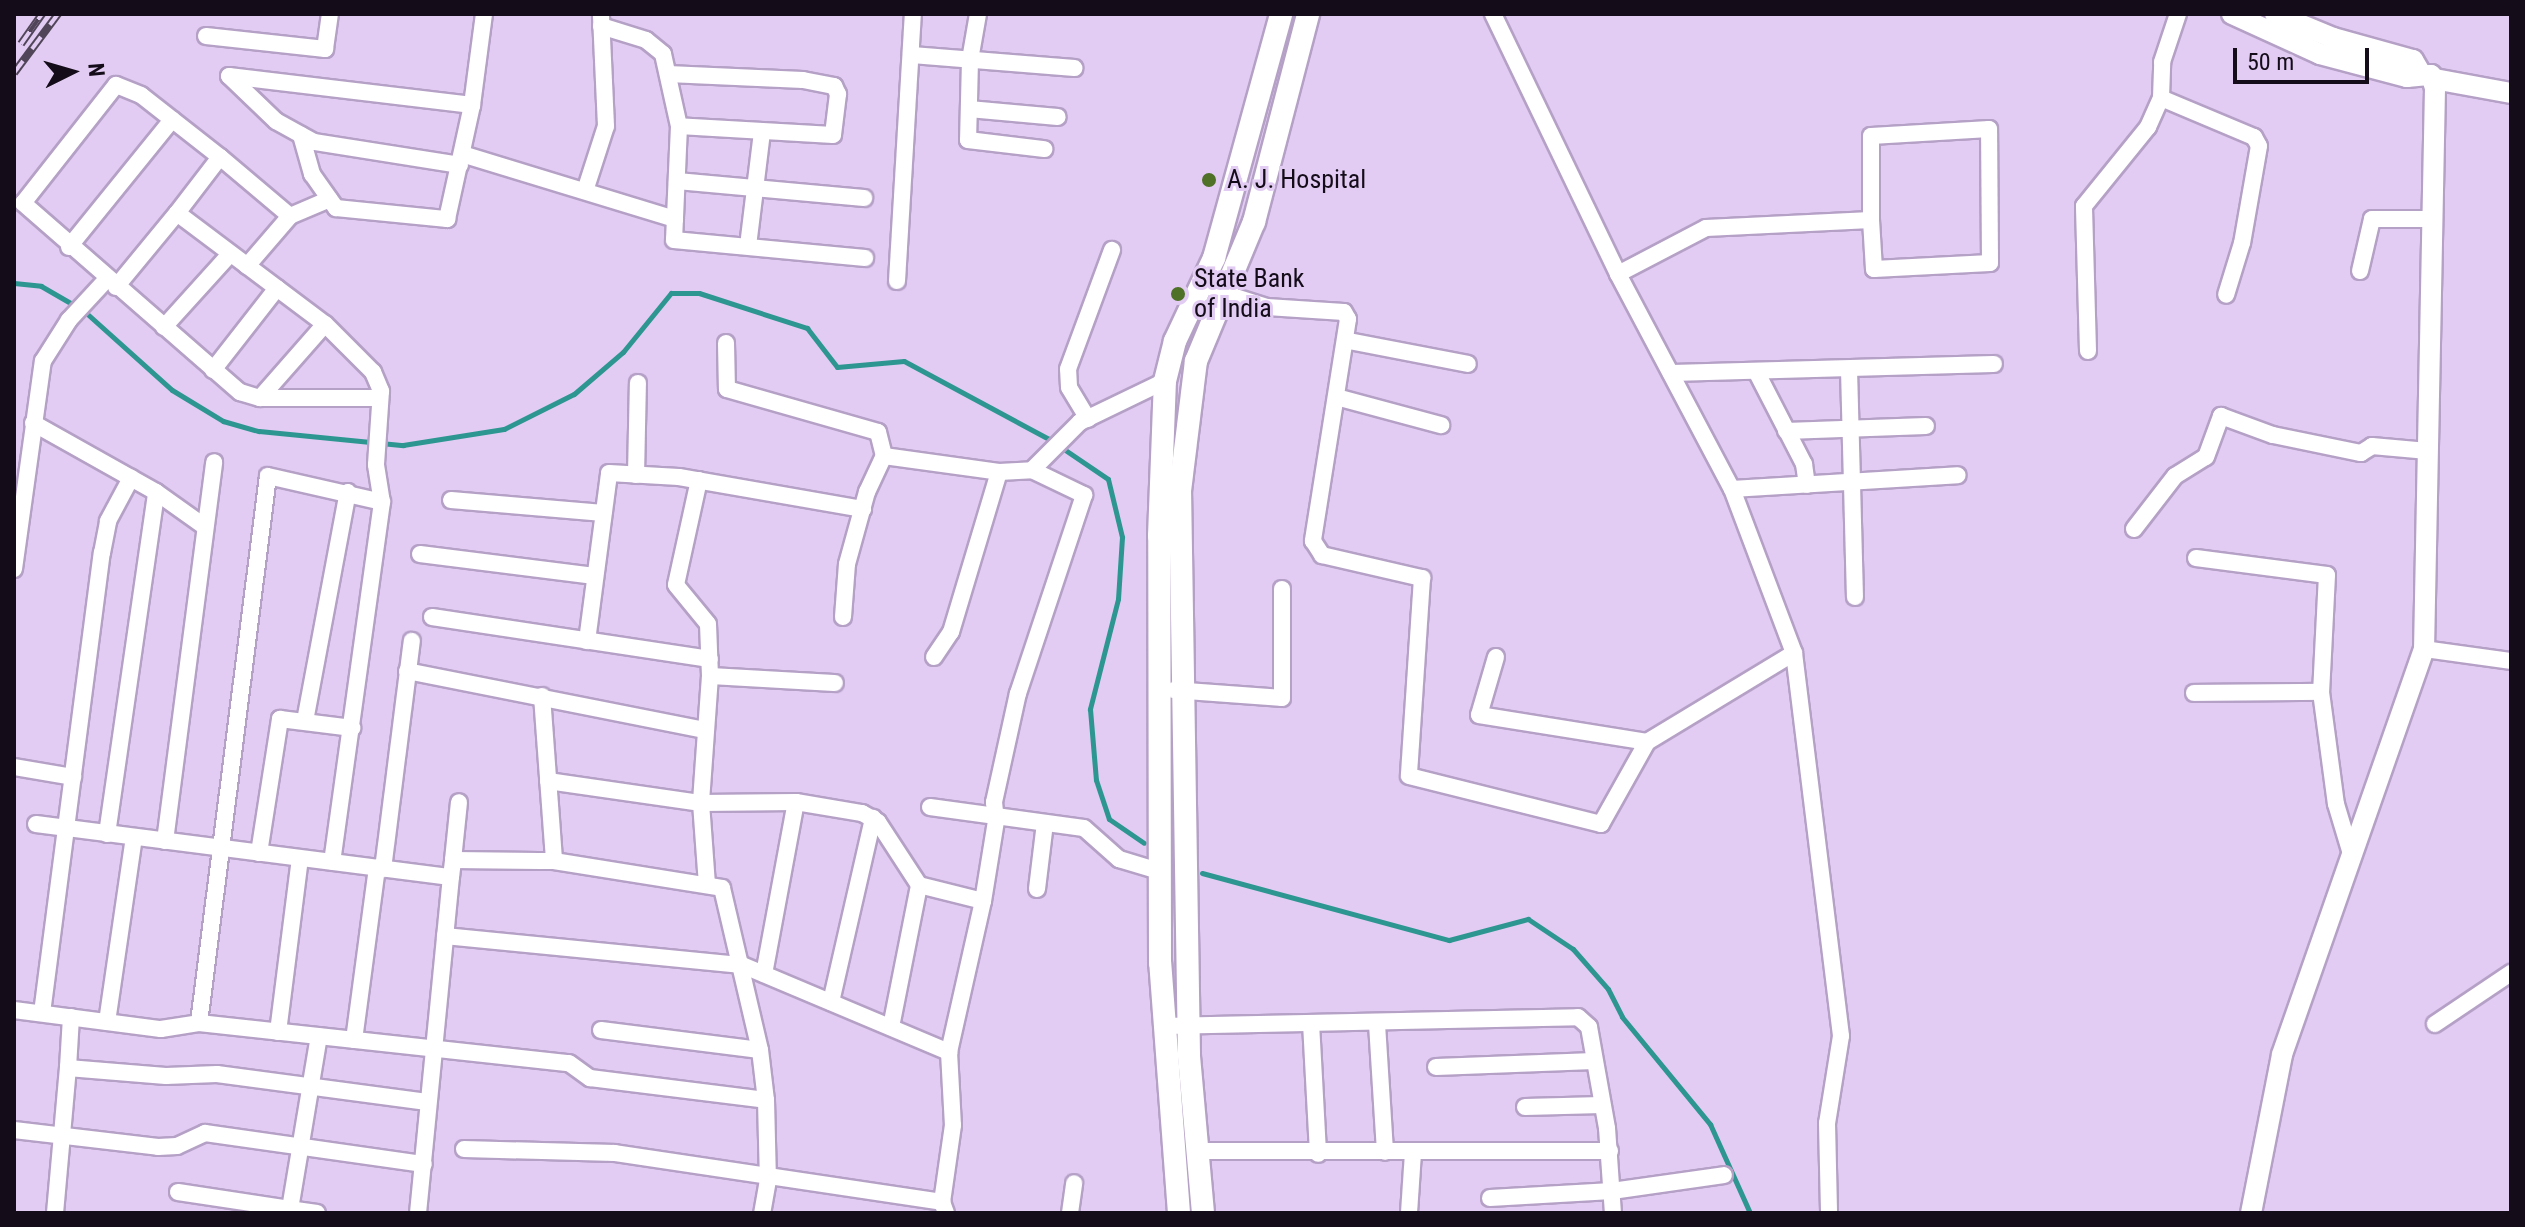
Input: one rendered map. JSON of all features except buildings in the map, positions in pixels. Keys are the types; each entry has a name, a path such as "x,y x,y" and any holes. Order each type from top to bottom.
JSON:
{"main road":[{"path":"1203,1213 1159,536 1165,381 1175,341 1202,285 1242,168 1281,14"},
{"path":"1179,1213 1164,1026 1159,871 1180,491 1190,388 1203,335 1227,295 1265,189 1308,14"}],"street":[{"path":"206,36 325,49 330,14"},
{"path":"301,135 312,174 330,199 347,212 446,219 472,105 484,14"},
{"path":"897,281 913,14"},
{"path":"978,14 970,60 970,142 1044,149"},
{"path":"1493,14 1618,274 1732,489 1794,653 1841,1036 1827,1123 1829,1213"},
{"path":"2088,351 2084,206 2148,127 2161,98 2162,62 2178,14"},
{"path":"2232,14 2320,54 2407,77 2427,76 2511,93"},
{"path":"2251,1213 2282,1055 2424,649 2433,219 2427,76 2413,60 2333,38 2275,14"},
{"path":"585,191 606,126 601,20 658,48 668,74 679,126 674,240 865,258"},
{"path":"912,55 1074,68"},
{"path":"668,74 803,80 837,90 833,135 679,126"},
{"path":"472,105 229,76 276,121 314,142 461,160 585,191 675,219"},
{"path":"290,216 141,95 116,85 23,203 69,247 240,392 260,398 380,398"},
{"path":"2161,98 2254,137 2259,146 2242,243 2226,295"},
{"path":"969,109 1058,117"},
{"path":"69,247 172,120"},
{"path":"1989,129 1990,263 1874,269 1871,220 1871,136 1989,129"},
{"path":"748,246 762,132"},
{"path":"14,569 43,361 69,320 111,283 177,213 220,157"},
{"path":"677,181 864,198"},
{"path":"247,266 290,216 330,199"},
{"path":"177,213 325,324 373,372 380,398 376,465 382,502 332,862"},
{"path":"2360,271 2372,219 2433,219"},
{"path":"1618,274 1706,228 1871,220"},
{"path":"1084,420 1069,387 1068,369 1112,250"},
{"path":"164,327 229,255"},
{"path":"1202,285 1267,307 1344,312 1349,341 1313,541 1322,555 1422,578 1409,776 1601,824 1647,742 1794,653"},
{"path":"213,370 277,288"},
{"path":"260,398 325,324"},
{"path":"1349,341 1468,364"},
{"path":"726,343 727,389 878,432 884,456 863,509 847,564 843,617"},
{"path":"1671,373 1994,364"},
{"path":"1849,369 1855,597"},
{"path":"1756,371 1804,464 1807,485"},
{"path":"1032,470 1084,420 1165,381"},
{"path":"636,475 638,383"},
{"path":"1340,398 1441,425"},
{"path":"2134,529 2175,476 2206,457 2221,416 2273,435 2361,453 2372,446 2428,451"},
{"path":"33,423 156,492 205,527"},
{"path":"1786,431 1926,426"},
{"path":"464,1149 615,1153 944,1207 953,1125 949,1052 983,901 993,815 1018,693 1084,495 1032,470 999,472 884,456"},
{"path":"165,841 214,462"},
{"path":"934,657 951,632 999,472"},
{"path":"587,641 606,475 699,480 863,509"},
{"path":"1732,489 1958,475"},
{"path":"199,1023 218,848 268,476 382,502"},
{"path":"42,1013 63,828 73,777 104,536 131,478"},
{"path":"699,480 676,585 708,624 710,668 701,803 707,884"},
{"path":"107,834 156,492"},
{"path":"305,721 348,492"},
{"path":"451,500 603,513"},
{"path":"420,554 595,576"},
{"path":"2196,558 2327,575 2321,692 2336,804 2351,854"},
{"path":"1171,690 1282,698 1282,589"},
{"path":"432,617 587,641 710,668 835,683"},
{"path":"354,1040 412,641"},
{"path":"2424,649 2511,661"},
{"path":"1496,657 1479,715 1647,742"},
{"path":"407,671 705,730"},
{"path":"2194,693 2321,692"},
{"path":"542,696 554,861"},
{"path":"259,853 280,719 352,728"},
{"path":"14,767 73,777"},
{"path":"548,781 701,803 796,802 873,818 919,885 983,901"},
{"path":"418,1213 459,802"},
{"path":"764,974 796,802"},
{"path":"930,807 1084,828 1119,859 1159,871"},
{"path":"831,1002 873,818"},
{"path":"1037,889 1045,823"},
{"path":"36,824 380,869 452,869 554,861 722,888 760,1050 766,1100 768,1180 762,1213"},
{"path":"107,1022 134,837"},
{"path":"278,1032 300,858"},
{"path":"891,1027 919,885"},
{"path":"445,936 742,965 949,1052"},
{"path":"2435,1024 2511,973"},
{"path":"14,1010 161,1029 199,1023 569,1063 590,1078 766,1100"},
{"path":"55,1213 71,1017"},
{"path":"1164,1026 1377,1024 1578,1017 1589,1027 1610,1151 1613,1213"},
{"path":"1311,1023 1318,1154"},
{"path":"1377,1024 1385,1152"},
{"path":"601,1030 760,1050"},
{"path":"290,1209 314,1089 319,1036"},
{"path":"1436,1067 1594,1061"},
{"path":"68,1068 166,1076 217,1074 427,1102"},
{"path":"1525,1107 1602,1105"},
{"path":"14,1130 158,1147 177,1146 205,1133 424,1164"},
{"path":"1198,1151 1318,1154 1610,1151"},
{"path":"1409,1213 1413,1153"},
{"path":"1490,1198 1612,1191 1724,1175"},
{"path":"1070,1213 1074,1183"},
{"path":"178,1192 317,1213"}],"waterway":[{"path":"14,283 41,286 75,306"},
{"path":"84,311 172,390 223,421 259,431 403,445 504,429 574,394 623,352 671,293 699,293 807,328 837,367 904,361 1049,439 1108,479 1122,537 1118,599 1090,709 1096,780 1109,819 1144,843"},
{"path":"1202,873 1449,940 1528,919 1573,949 1608,989 1622,1017 1710,1124 1750,1213"}],"railway":[{"path":"21,44 42,14"},
{"path":"14,73 58,14"}],"place":[{"name":"A. J. Hospital","path":"1209,180"},
{"name":"State Bank of India","path":"1178,294"}]}
